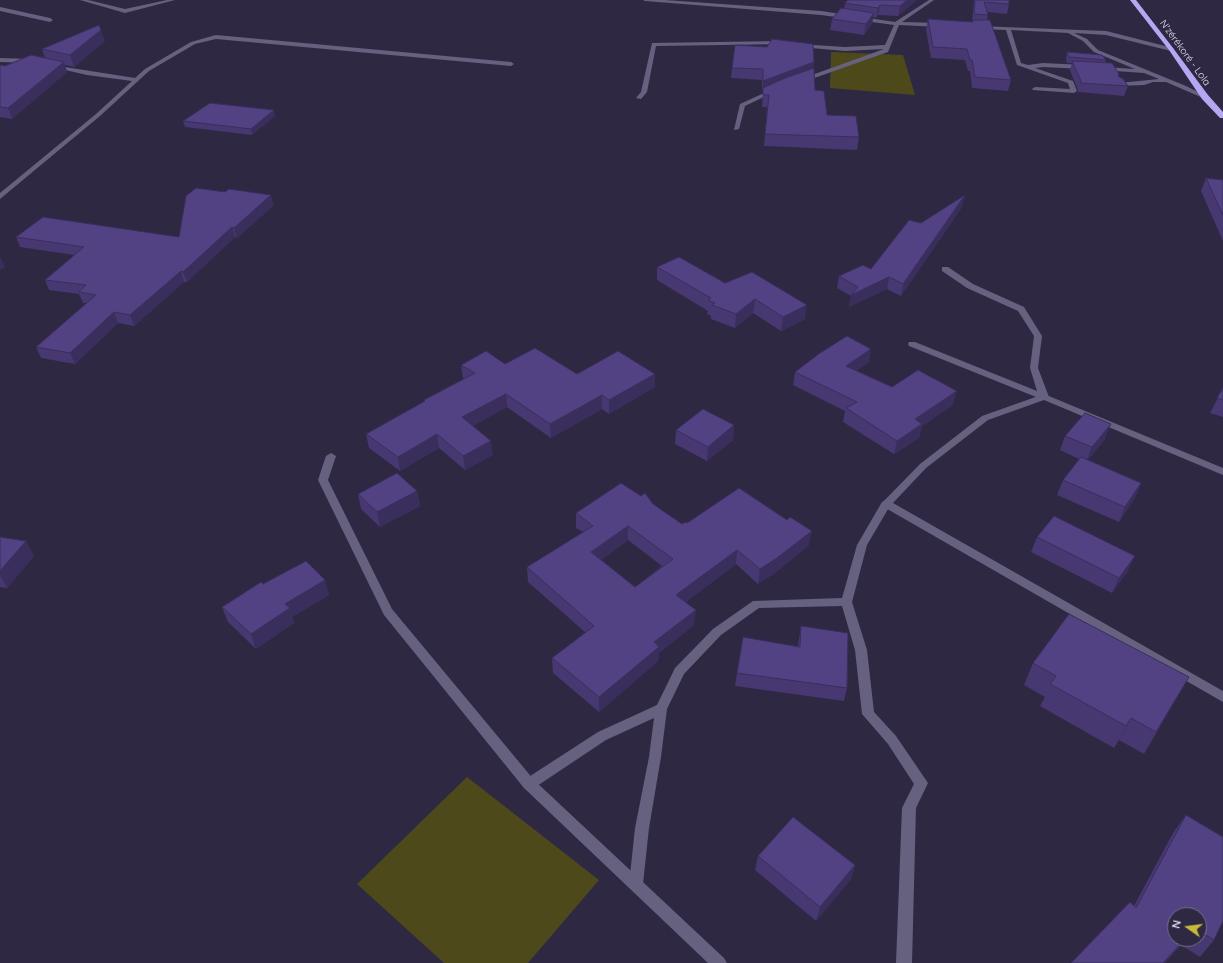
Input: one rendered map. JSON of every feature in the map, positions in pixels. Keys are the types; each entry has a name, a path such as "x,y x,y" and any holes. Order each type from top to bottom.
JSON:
{"highway":[{"name":"N'zérékoré - Lola","path":"1133,0 1171,49 1205,97 1223,116"}],"street":[{"path":"82,0 125,11 173,0"},
{"path":"645,0 821,13 897,23 949,26"},
{"path":"796,82 886,51 897,23 932,0"},
{"path":"0,9 50,20"},
{"path":"972,27 1106,33 1171,49"},
{"path":"1008,28 1019,64 1071,82 1074,91 1035,89"},
{"path":"1066,31 1085,40 1096,51 1205,97"},
{"path":"0,197 98,115 147,70 193,43 216,37 512,64"},
{"path":"639,98 644,92 654,44 778,43 845,49 888,47"},
{"path":"0,60 37,62"},
{"path":"51,65 87,73 137,80"},
{"path":"1027,67 1043,65 1143,71"},
{"path":"1119,85 1144,83 1153,80 1170,81"},
{"path":"736,129 742,106 781,87"},
{"path":"945,269 970,286 1021,309 1038,336 1034,368 1044,397"},
{"path":"912,344 1044,397 1223,472"},
{"path":"904,963 909,808 921,783 892,740 868,714 861,650 846,602 862,545 886,504 923,466 985,418 1044,397"},
{"path":"331,456 323,480 388,612 529,784 719,963"},
{"path":"886,504 1223,697"},
{"path":"636,884 642,828 655,757 661,708 679,671 716,632 757,604 846,602"},
{"path":"529,784 602,736 661,708"}],"shaded area":[{"path":"831,52 903,55 915,95 830,88"},
{"path":"467,777 599,880 528,963 444,963 357,884"}],"building":[{"path":"848,0 907,0 900,6 880,5 878,8 845,3"},
{"path":"975,0 1009,0 1009,4 984,2 988,15 974,14"},
{"path":"841,8 874,13 866,24 832,19"},
{"path":"928,19 973,22 973,20 990,20 1011,80 975,77 972,60 970,60 967,49 933,47"},
{"path":"99,25 101,30 70,55 42,49"},
{"path":"772,39 813,44 814,62 763,81 763,69 732,68 735,45 767,47"},
{"path":"1067,52 1102,55 1106,60 1069,57"},
{"path":"31,55 64,62 8,108 0,107 0,65 5,66"},
{"path":"1072,61 1112,63 1119,74 1118,76 1123,79 1128,86 1080,83 1081,81"},
{"path":"814,68 815,90 824,91 827,115 856,116 859,137 765,134 769,95 763,95 763,88 785,78"},
{"path":"210,103 274,110 251,129 183,121"},
{"path":"1206,178 1223,180 1223,215"},
{"path":"196,188 225,192 229,189 271,195 234,228 232,227 183,272 181,271 130,315 114,312 70,353 36,347 96,295 79,292 86,285 45,280 84,247 16,237 43,217 179,237 186,196"},
{"path":"965,195 903,284 889,277 851,295 858,287 839,276 863,265 871,269 909,220 921,223"},
{"path":"679,257 725,283 752,272 807,305 783,317 755,299 736,314 712,305 715,303 708,300 711,298 657,267"},
{"path":"847,336 871,349 846,366 892,387 918,370 957,391 915,419 922,424 897,441 846,408 857,402 795,372 820,353"},
{"path":"535,348 577,374 618,351 655,374 609,400 602,395 550,424 506,394 462,417 491,441 463,456 437,434 398,457 366,434 425,401 424,400 475,373 461,365 486,351 505,364"},
{"path":"1223,388 1223,400 1217,398"},
{"path":"703,409 734,425 708,447 676,430"},
{"path":"1085,413 1111,424 1092,447 1065,436"},
{"path":"1081,457 1141,483 1125,507 1063,480"},
{"path":"397,473 417,491 377,512 358,494"},
{"path":"621,483 641,496 645,493 653,504 682,524 685,522 687,523 739,488 787,520 790,517 812,531 760,569 737,550 676,595 696,610 654,642 659,647 599,697 552,658 594,626 527,567 593,526 576,513","holes":["628,526 673,559 635,587 591,552"]},
{"path":"1054,516 1135,556 1119,578 1037,537"},
{"path":"0,537 26,541 0,571"},
{"path":"306,561 325,580 285,604 290,608 251,634 222,607 261,582 263,584"},
{"path":"1069,614 1189,677 1156,732 1131,718 1126,726 1050,684 1056,676 1033,663"},
{"path":"801,626 848,633 847,688 737,673 743,637 800,647"},
{"path":"1186,815 1223,837 1223,921 1214,940 1207,936 1207,907 1167,907 1167,947 1178,947 1163,963 1071,963 1130,902 1136,908"},
{"path":"793,817 855,865 820,907 758,856"}]}
